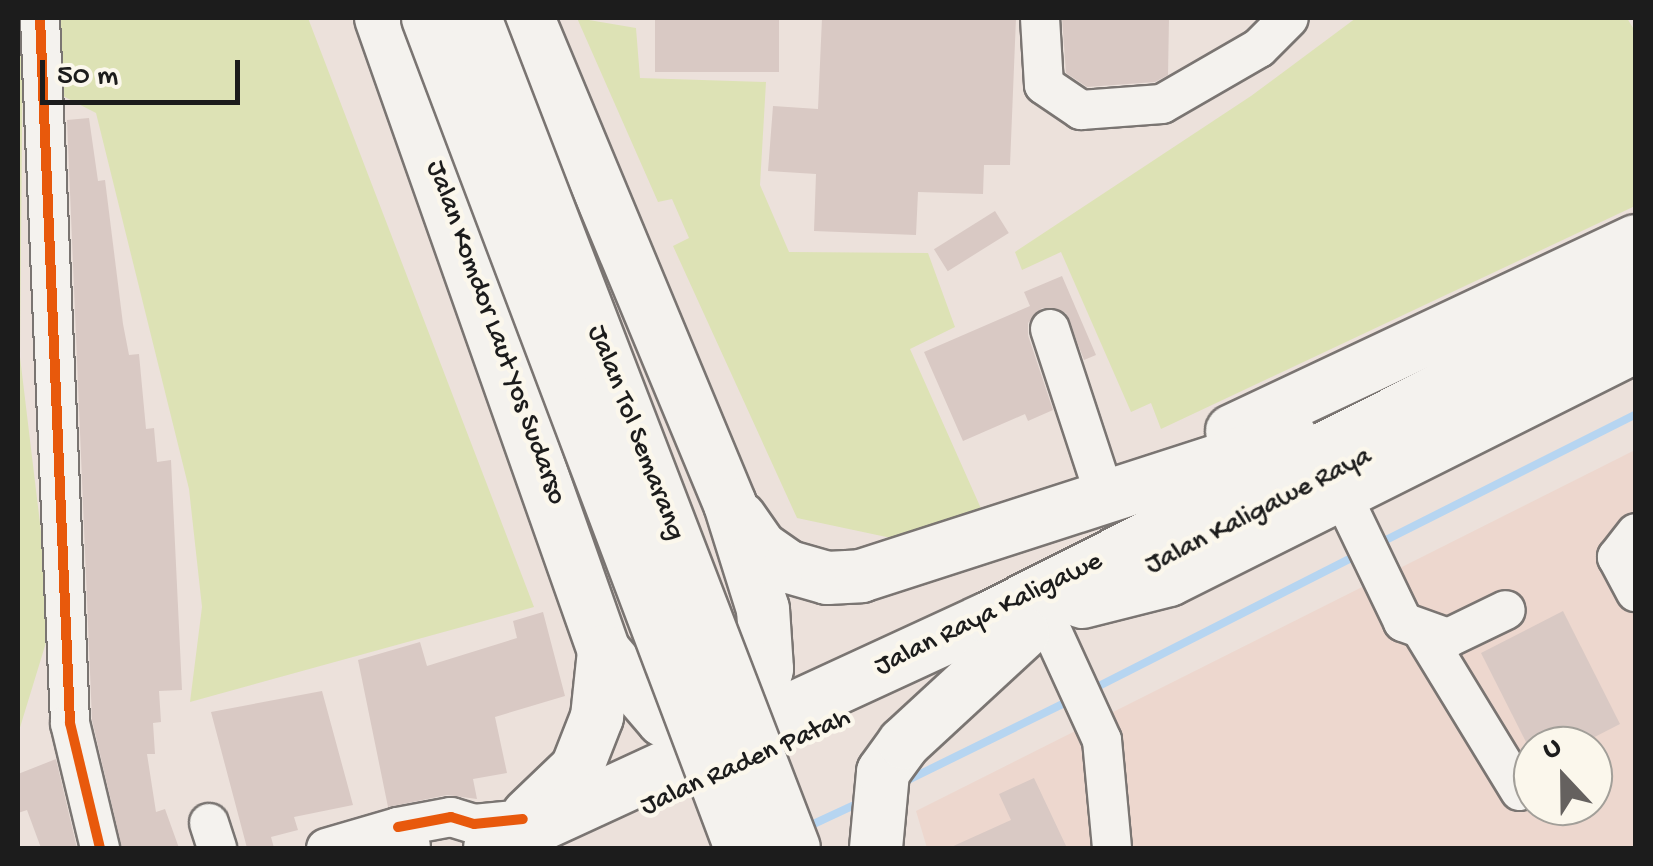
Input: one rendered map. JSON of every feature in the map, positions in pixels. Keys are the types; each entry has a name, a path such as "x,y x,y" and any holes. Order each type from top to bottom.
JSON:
{"highway":[{"name":"Jalan Komdor Laut Yos Sudarso","path":"380,18 604,651"},
{"name":"Jalan Tol Semarang","path":"428,18 741,848"},
{"name":"Jalan Tol Semarang","path":"475,18 794,848"},
{"path":"528,18 730,504 763,609 768,669 758,700 716,742 622,818"},
{"path":"1112,497 1133,480 1290,402 1636,241"},
{"path":"730,504 770,556 827,578 893,569 1473,375 1636,291"},
{"name":"Jalan Kaligawe Raya","path":"892,722 1053,627 1636,320"},
{"path":"1053,627 1345,502 1636,346"},
{"name":"Jalan Raya Kaligawe","path":"716,742 990,618 1473,375"},
{"path":"604,651 663,720 716,742 892,722 876,842"},
{"path":"513,841 578,768 597,717 604,651"},
{"name":"Jalan Raden Patah","path":"513,841 622,818 892,722"},
{"name":"Jalan Raden Patah","path":"513,841 716,742"}],"street":[{"path":"40,18 70,723 100,848"},
{"path":"1040,18 1044,85 1081,110 1162,104 1259,48 1290,18"},
{"path":"1050,329 1112,497"},
{"path":"1345,502 1378,578 1404,622 1424,634 1448,638 1506,610"},
{"path":"1636,533 1617,557 1636,592"},
{"path":"1053,627 1096,725 1112,848"},
{"path":"1424,634 1513,780"},
{"path":"326,848 405,838 451,818 513,841"}],"shaded area":[{"path":"1635,450 1635,848 927,848 916,811"}],"green space":[{"path":"18,18 23,18 20,357 52,623 18,734"},
{"path":"53,18 308,18 534,607 190,702 202,607 189,489 96,113 61,95"},
{"path":"577,18 636,28 640,78 766,82 760,185 789,252 928,253 955,327 910,349 983,513 896,539 797,518 673,246 689,238 672,199 658,202"},
{"path":"1356,18 1627,18 1636,33 1635,206 1161,429 1151,403 1131,412 1061,252 1022,270 1015,252 1251,96"}],"building":[{"path":"655,18 779,18 779,72 655,72"},
{"path":"822,18 1016,18 1010,165 984,165 983,194 918,192 916,235 814,231 816,174 768,171 773,106 818,109"},
{"path":"1062,18 1169,18 1168,75 1155,82 1087,87 1066,73"},
{"path":"89,118 98,181 105,180 129,355 139,354 146,429 154,428 157,462 171,460 182,690 159,691 161,722 153,723 155,754 147,754 156,812 165,809 179,848 122,848 92,720 67,120"},
{"path":"995,211 1009,233 948,271 934,249"},
{"path":"1062,276 1096,355 1084,360 1066,313 1042,308 1028,323 1028,335 1053,410 1028,421 1025,414 963,441 924,352 1030,306 1024,292"},
{"path":"1563,611 1620,724 1613,728 1518,726 1481,653"},
{"path":"543,612 565,696 495,717 507,773 473,779 477,799 447,795 388,807 358,660 420,642 427,666 517,638 513,621"},
{"path":"322,691 353,805 294,817 298,830 271,837 274,848 247,848 211,712"},
{"path":"56,759 77,848 41,848 27,810 18,813 18,774"},
{"path":"1034,778 1067,848 949,848 1011,820 999,794"}],"waterway":[{"path":"1376,545 1636,414"},
{"path":"1091,690 1359,554"},
{"path":"902,783 1069,701"},
{"path":"807,827 863,801"}],"cycle path":[{"path":"40,18 70,723 100,848"},
{"path":"398,827 451,817 474,824 523,819"}]}
